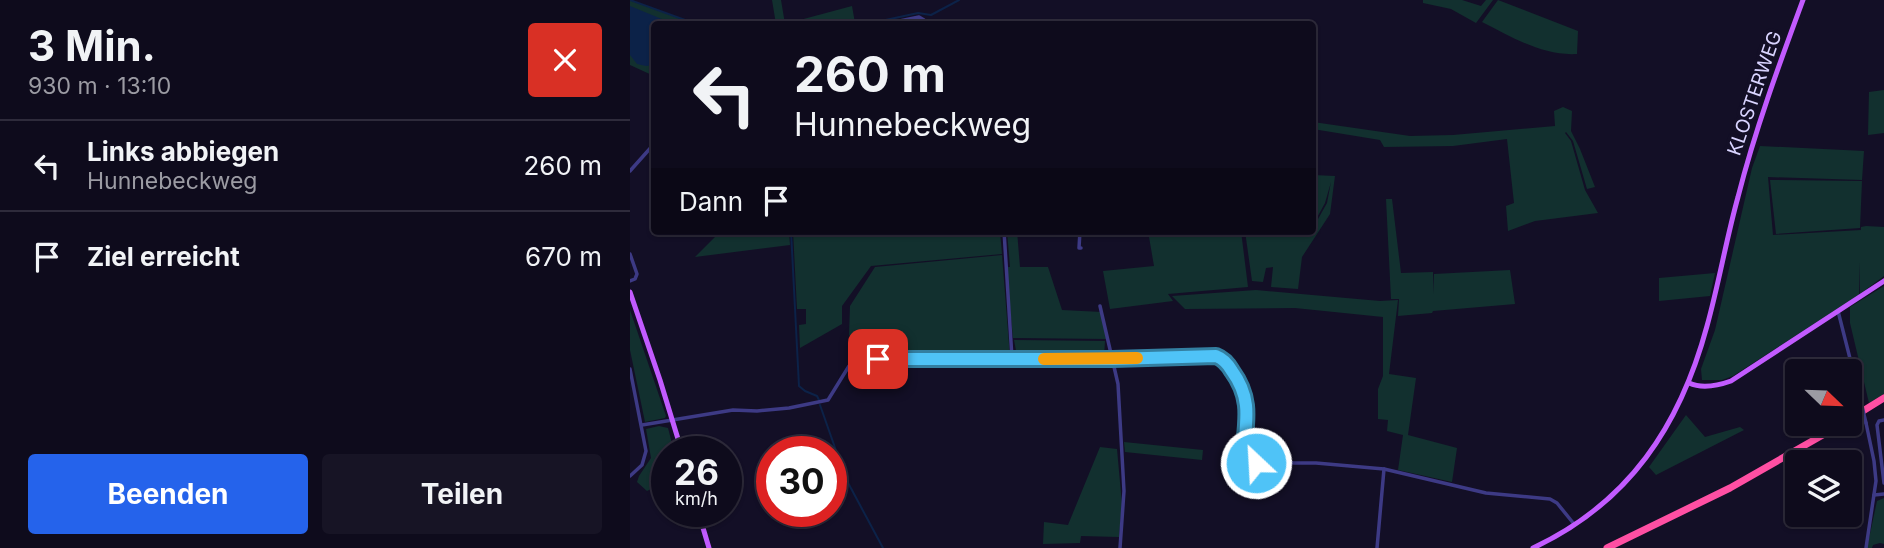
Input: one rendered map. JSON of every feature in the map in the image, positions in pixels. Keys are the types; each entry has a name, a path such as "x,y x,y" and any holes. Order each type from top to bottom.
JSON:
{"highway":[{"path":"1862,414 1884,400"},
{"path":"1608,548 1730,488 1821,436"},
{"path":"1614,548 1738,487 1825,436"}],"main road":[{"name":"KLOSTERWEG","path":"1689,381 1707,325 1737,198 1762,112 1802,0"},
{"path":"1689,381 1697,386 1709,386 1727,383 1741,376 1884,281"},
{"path":"630,292 677,436"},
{"path":"1689,381 1709,386"},
{"path":"1534,548 1575,525 1615,493 1640,467 1667,428 1689,381"},
{"path":"1680,404 1697,386"},
{"path":"703,527 709,548"}],"street":[{"path":"899,21 917,17 925,21"},
{"path":"630,171 651,147"},
{"path":"1003,235 1012,359"},
{"path":"1080,235 1081,248"},
{"path":"630,254 637,274 635,279 630,281"},
{"path":"1100,306 1118,384 1124,491 1120,548"},
{"path":"1839,311 1875,466 1874,495 1866,548"},
{"path":"642,425 733,410 789,408 828,400 849,366 862,359 1113,359 1213,355 1222,358 1238,379 1246,402 1245,461 1384,469 1486,493 1552,500 1575,525"},
{"path":"630,369 646,451 642,465 630,476"},
{"path":"1884,420 1877,425 1884,483"},
{"path":"1377,548 1384,469"},
{"path":"1874,495 1884,494"}],"green space":[{"path":"630,0 687,21 651,21 651,75 630,65"},
{"path":"772,0 781,0 784,21 776,21"},
{"path":"1423,0 1462,0 1481,6 1486,0 1493,0 1476,23 1451,9 1423,3"},
{"path":"1498,0 1578,31 1577,54 1539,49 1482,22"},
{"path":"852,6 855,21 796,21"},
{"path":"1884,90 1884,133 1868,135 1869,92"},
{"path":"1563,107 1572,111 1571,131 1595,187 1587,189 1573,141 1565,133 1571,141 1585,190 1598,213 1535,221 1508,231 1506,206 1514,203 1507,139 1453,146 1384,147 1380,140 1316,129 1316,122 1410,136 1453,135 1555,126 1554,111"},
{"path":"1760,146 1864,151 1862,180 1768,177 1773,235 1861,230 1861,227 1866,226 1884,227 1884,276 1860,294 1860,262 1859,295 1733,376 1722,380 1702,380 1701,369 1715,330 1752,168"},
{"path":"1316,175 1335,176 1330,214 1302,257 1298,289 1271,287 1273,267 1266,268 1263,282 1252,281 1246,235 1316,235 1316,223 1327,203 1331,182 1325,203 1316,220"},
{"path":"1770,180 1862,181 1860,228 1776,234"},
{"path":"1386,199 1392,199 1401,273 1433,272 1433,294 1434,274 1510,270 1515,304 1398,316 1399,299 1391,299"},
{"path":"717,235 789,235 790,245 695,257"},
{"path":"793,235 1000,235 1002,254 871,266 842,306 842,324 800,348 799,325 806,324 806,309 797,309"},
{"path":"1007,235 1017,235 1020,267 1048,267 1062,310 1102,312 1108,339 1013,338 1006,267 1010,267"},
{"path":"1149,235 1242,235 1248,287 1168,294 1173,301 1110,309 1103,271 1154,266"},
{"path":"1002,255 1010,357 862,356 849,335 850,306 875,267"},
{"path":"1715,273 1710,296 1659,301 1659,278"},
{"path":"1884,286 1884,394 1869,403 1862,374 1862,359 1859,359 1850,323 1850,307"},
{"path":"1256,290 1380,301 1398,300 1389,374 1416,378 1408,435 1457,448 1452,482 1398,470 1403,435 1387,431 1388,420 1378,419 1378,389 1383,376 1383,317 1295,308 1185,309 1172,296"},
{"path":"630,310 665,418 645,422 630,350"},
{"path":"1014,340 1105,341 1104,356 1017,356"},
{"path":"1686,415 1705,437 1740,427 1744,430 1656,475 1649,467"},
{"path":"659,426 668,428 670,436 651,436 651,458 646,429"},
{"path":"1124,442 1203,450 1202,460 1125,452"},
{"path":"1100,447 1117,449 1122,504 1119,537 1081,536 1080,543 1043,544 1044,522 1068,525"},
{"path":"651,458 651,489 647,491 637,482"},
{"path":"1884,498 1884,544 1867,548 1877,501"}],"water":[{"path":"630,6 667,21 651,21 651,65 637,64 630,55"}],"waterway":[{"path":"630,0 688,21"},
{"path":"881,21 918,13 931,15 959,0"},
{"path":"791,235 799,386 817,396 819,400"},
{"path":"820,405 846,479 883,548"}],"slow traffic":[{"path":"1044,359 1137,358"}],"route":[{"path":"878,359 1216,356 1225,361 1241,385 1248,415 1243,458 1256,463"}]}
